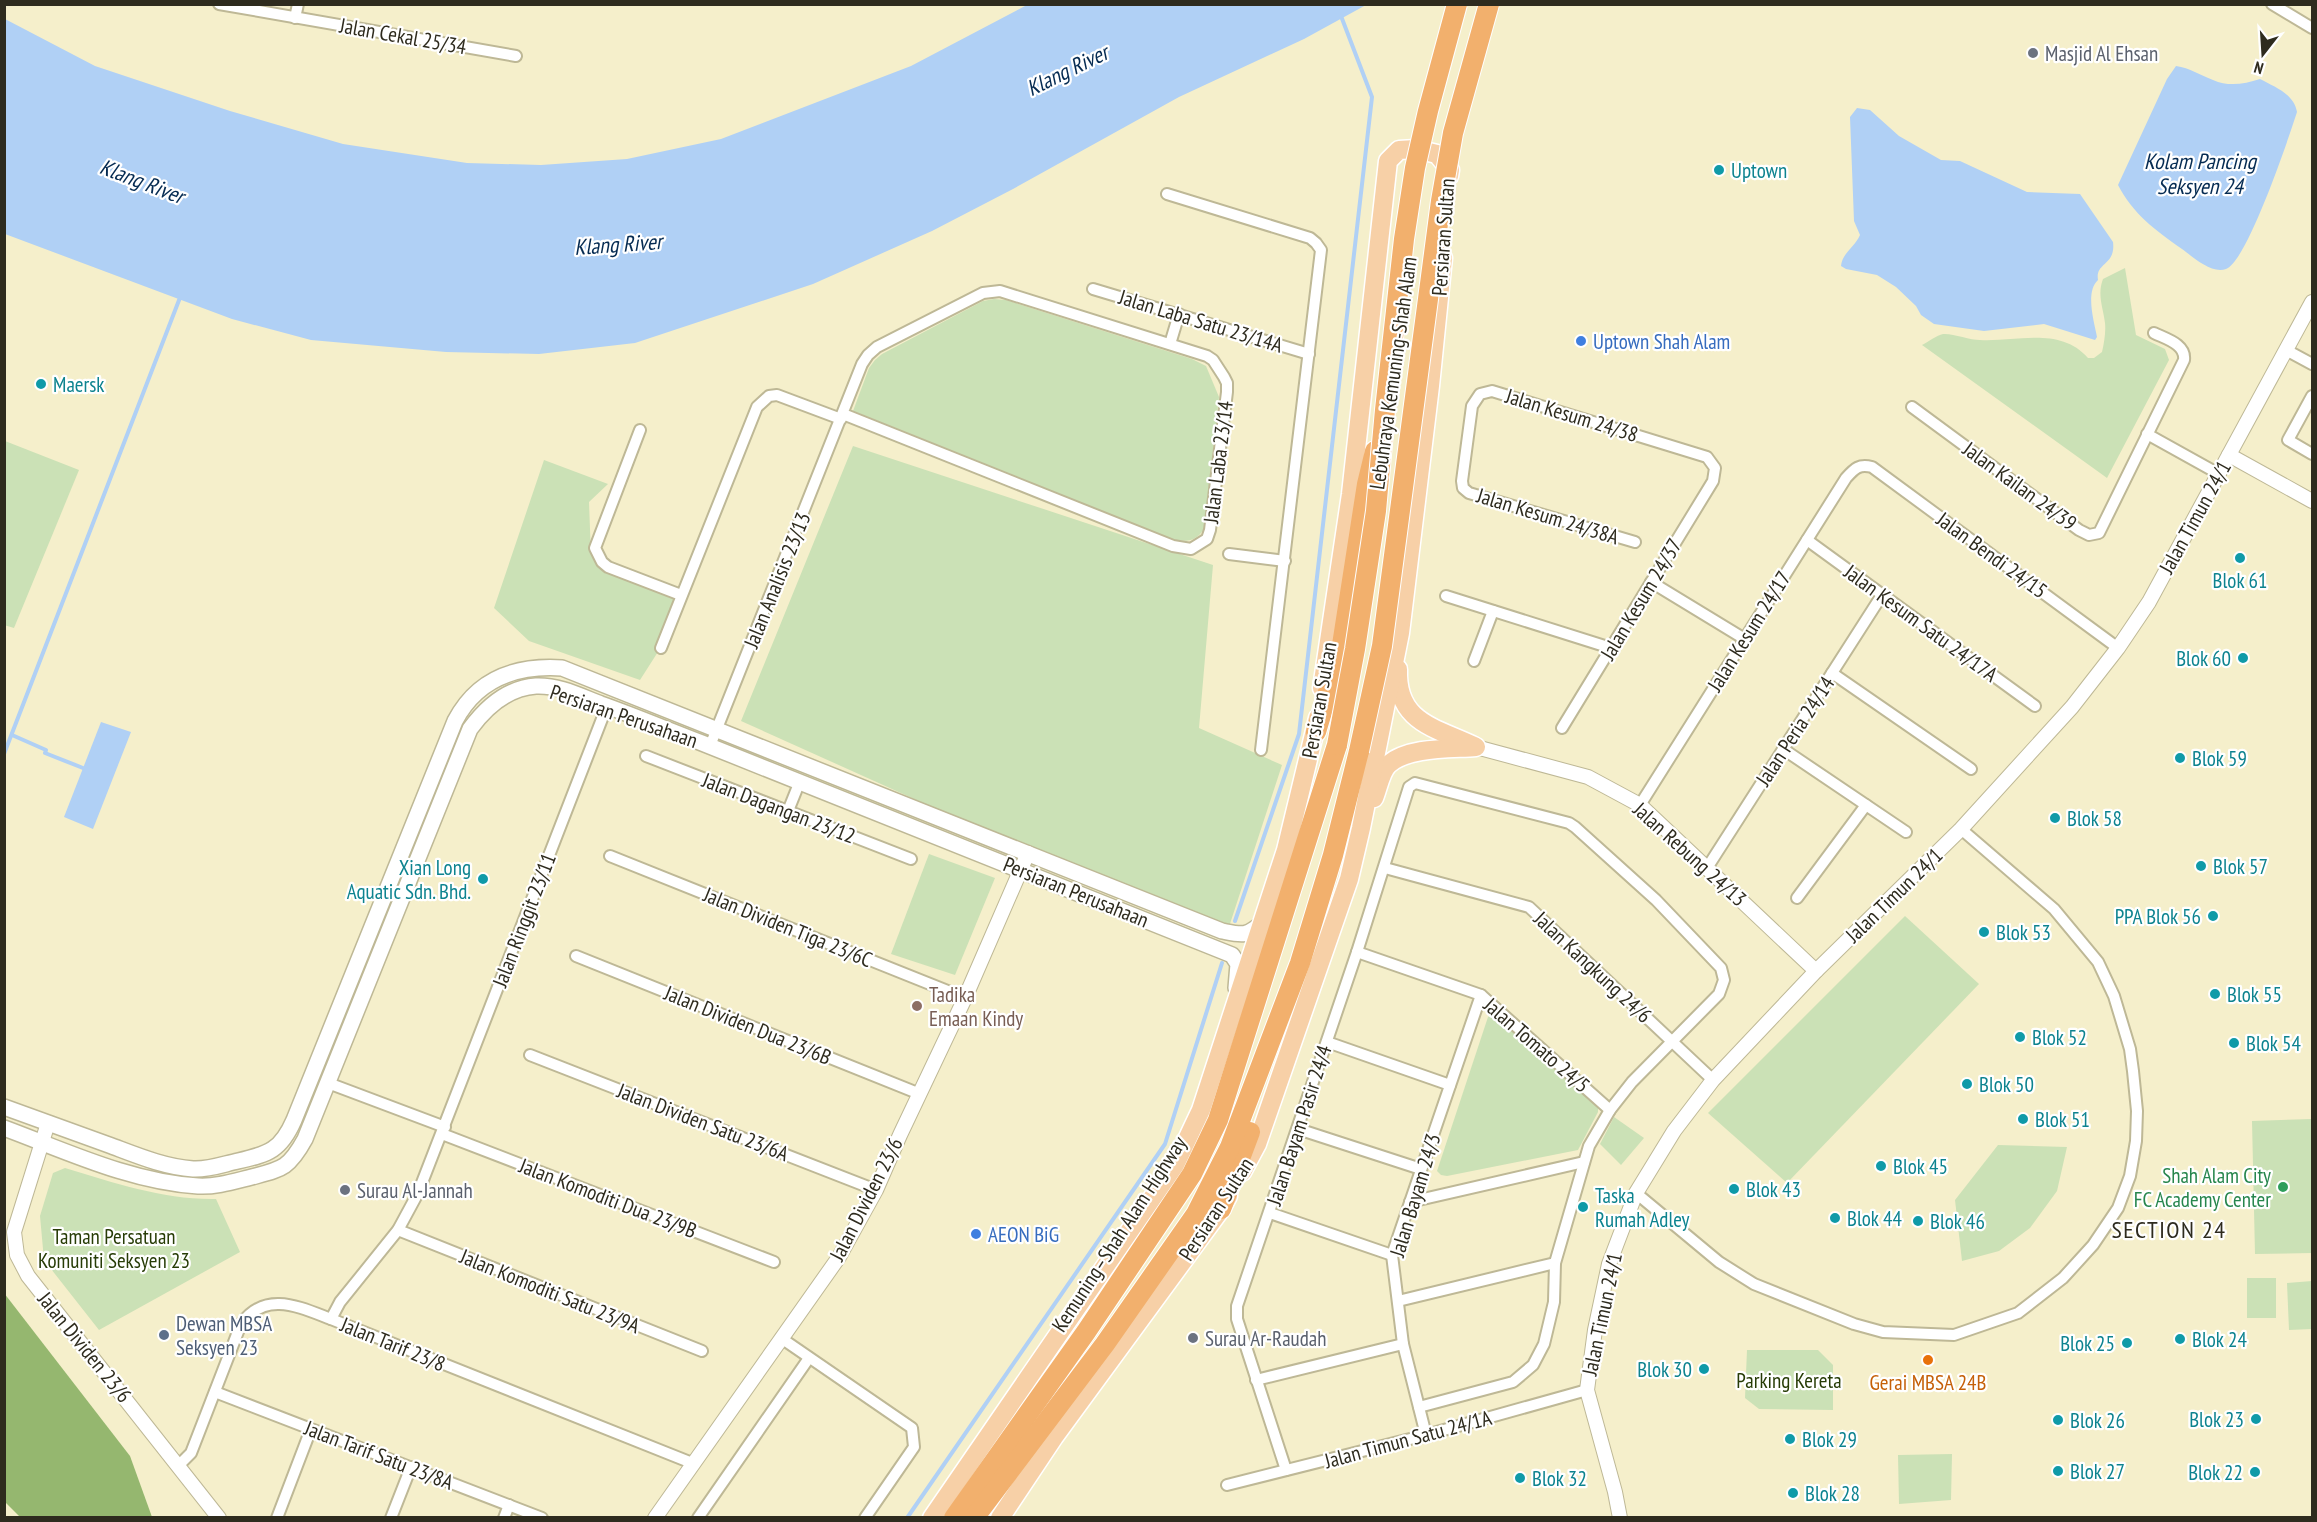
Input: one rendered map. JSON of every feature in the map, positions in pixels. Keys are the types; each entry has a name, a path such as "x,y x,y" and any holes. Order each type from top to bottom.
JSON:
{"highway":[{"name":"Lebuhraya Kemuning-Shah Alam","path":"1337,745 1355,649 1376,511 1404,238 1415,168 1433,88 1457,4"},
{"name":"Lebuhraya Kemuning-Shah Alam","path":"1359,751 1382,646 1441,201 1453,133 1489,4"},
{"path":"1316,732 1342,645 1367,484 1385,410"},
{"name":"Kemuning–Shah Alam Highway","path":"973,1509 1197,1164 1218,1120 1337,745"},
{"name":"Kemuning–Shah Alam Highway","path":"954,1518 973,1509 1105,1344 1196,1214 1230,1147 1300,963 1333,855 1359,751"},
{"path":"1221,1209 1267,1080 1283,1030 1300,963"}],"main road":[{"name":"Persiaran Sultan","path":"932,1518 1174,1165 1201,1110 1286,850 1316,732 1351,494 1388,161 1400,150 1416,149 1437,154 1450,170 1430,386 1400,633 1349,879 1257,1144 1221,1209 1054,1437 1000,1518"},
{"path":"1400,633 1397,686 1405,708 1418,720 1476,747"},
{"name":"Persiaran Perusahaan","path":"4,1107 174,1167 195,1169 261,1156 277,1148 288,1134 294,1120 454,721 463,706 488,683 537,666 562,668 1222,931 1242,935 1251,933 1262,923"},
{"name":"Persiaran Perusahaan","path":"4,1128 127,1172 198,1186 220,1185 286,1167 296,1157 305,1139 470,729 483,711 498,699 517,690 535,686 558,688 607,706 1232,955 1238,964 1238,977 1228,1027"},
{"path":"1361,828 1387,765 1404,755 1429,750 1476,747"}],"street":[{"name":"Jalan Cekal 25/34","path":"219,4 516,56"},
{"path":"295,18 298,4"},
{"path":"2272,4 2313,28"},
{"path":"1167,194 1310,238 1321,250 1261,750"},
{"name":"Jalan Laba Satu 23/14A","path":"1093,288 1309,354"},
{"name":"Jalan Laba 23/14","path":"991,291 1000,291 1208,356 1227,383 1210,530 1208,539 1191,549 1173,546 842,416 862,364 877,347 991,291"},
{"name":"Jalan Timun 24/1","path":"1620,1518 1587,1390 1595,1330 1609,1264 1636,1193 1674,1131 1713,1080 1816,971 1962,829 2072,707 2118,648 2148,602 2313,302"},
{"path":"1170,344 1179,314"},
{"name":"Jalan Kailan 24/39","path":"1912,407 2089,535 2099,533 2184,360 2185,354 2182,348 2154,333"},
{"path":"2286,351 2313,364"},
{"name":"Jalan Kesum 24/38","path":"1463,488 1472,406 1480,394 1492,391 1707,457 1715,468"},
{"path":"661,648 757,406 769,396 777,395 842,416"},
{"path":"2313,396 2288,440 2313,454"},
{"name":"Jalan Analisis 23/13","path":"710,746 842,416"},
{"path":"640,430 595,548 602,562 608,567 681,595"},
{"path":"2148,435 2219,474"},
{"path":"2229,455 2313,501"},
{"name":"Jalan Kesum 24/17","path":"1640,805 1743,638 1846,478 1855,467 1864,465"},
{"name":"Jalan Bendi 24/15","path":"1864,465 1872,467 2118,648"},
{"name":"Jalan Kesum 24/37","path":"1562,728 1713,481 1715,468"},
{"name":"Jalan Kesum 24/38A","path":"1463,488 1469,493 1635,542"},
{"name":"Jalan Kesum Satu 24/17A","path":"1808,540 2035,706"},
{"path":"1229,554 1285,561"},
{"path":"1651,582 1743,638"},
{"name":"Jalan Peria 24/14","path":"1707,868 1882,595"},
{"path":"1446,596 1611,648"},
{"path":"1474,661 1493,611"},
{"path":"1832,673 1971,769"},
{"name":"Jalan Ringgit 23/11","path":"331,1319 340,1302 384,1244 398,1230 418,1193 607,706"},
{"name":"Jalan Rebung 24/13","path":"1476,747 1588,777 1640,805 1816,971"},
{"path":"1784,749 1906,832"},
{"name":"Jalan Dagangan 23/12","path":"646,756 911,859"},
{"path":"788,811 800,781"},
{"name":"Jalan Bayam Pasir 24/4","path":"1286,1470 1237,1319 1240,1293 1270,1213 1385,868 1409,787 1415,783 1569,823 1656,900 1721,968 1724,980 1719,994 1671,1041"},
{"path":"1797,898 1866,804"},
{"path":"1636,1193 1719,1262 1754,1284 1854,1324 1883,1332 1954,1335 2018,1313 2063,1278 2093,1245 2118,1208 2130,1176 2136,1141 2137,1111 2130,1049 2114,996 2097,962 2054,909 1962,829"},
{"name":"Jalan Dividen 23/6","path":"656,1518 692,1463 838,1257 876,1190 965,998 1028,853"},
{"name":"Jalan Dividen Tiga 23/6C","path":"610,856 965,998"},
{"name":"Jalan Kangkung 24/6","path":"1385,868 1529,907 1713,1080"},
{"name":"Jalan Tomato 24/5","path":"1357,952 1481,995 1610,1110"},
{"name":"Jalan Dividen Dua 23/6B","path":"576,956 920,1094"},
{"name":"Jalan Bayam 24/3","path":"1426,1435 1403,1344 1392,1255 1481,995"},
{"path":"1419,1407 1513,1382 1533,1365 1544,1344 1554,1302 1555,1263 1589,1146 1610,1110 1632,1082 1671,1041"},
{"path":"1327,1042 1450,1085"},
{"name":"Jalan Dividen Satu 23/6A","path":"530,1055 876,1190"},
{"name":"Jalan Komoditi Dua 23/9B","path":"328,1083 774,1262"},
{"name":"Jalan Dividen 23/6","path":"48,1123 14,1232 16,1255 28,1276 219,1518"},
{"path":"1298,1129 1421,1169"},
{"path":"1410,1202 1584,1162"},
{"path":"1270,1213 1392,1255"},
{"name":"Jalan Komoditi Satu 23/9A","path":"398,1230 702,1351"},
{"path":"1398,1300 1555,1263"},
{"name":"Jalan Tarif 23/8","path":"179,1465 191,1453 241,1324 248,1314 261,1307 279,1303 295,1305 692,1463"},
{"path":"781,1338 912,1428 914,1432 914,1448 865,1518"},
{"path":"1256,1380 1403,1344"},
{"path":"699,1518 809,1358"},
{"name":"Jalan Timun Satu 24/1A","path":"1227,1485 1426,1435 1587,1390"},
{"name":"Jalan Tarif Satu 23/8A","path":"215,1392 542,1518"},
{"path":"277,1518 311,1429"},
{"path":"391,1518 411,1467"},
{"path":"504,1518 509,1505"}],"green space":[{"path":"2125,268 2136,335 2165,349 2169,360 2107,478 1922,345 1943,334 1980,340 2051,339 2065,342 2077,348 2088,358 2094,358 2102,352 2105,337 2100,296 2103,279"},
{"path":"1006,300 1192,359 1206,366 1219,397 1204,529 1198,536 1188,541 1174,540 853,411 869,368 882,354 983,301"},
{"path":"5,441 79,470 14,628 4,625"},
{"path":"853,446 1213,565 1199,728 1282,765 1225,939 741,721"},
{"path":"544,460 608,484 589,502 591,555 602,570 674,597 663,644 640,680 529,641 494,608"},
{"path":"929,854 995,878 955,975 891,954"},
{"path":"1905,916 1979,984 1787,1183 1708,1113"},
{"path":"1495,1014 1598,1105 1598,1112 1578,1150 1447,1176 1441,1175 1437,1171 1488,1017"},
{"path":"1614,1117 1644,1138 1621,1165 1600,1144"},
{"name":"Shah Alam City FC Academy Center","path":"2312,1119 2312,1253 2255,1254 2252,1121"},
{"path":"1998,1145 2067,1147 2057,1191 2030,1228 1999,1251 1962,1261 1955,1200"},
{"name":"Taman Persatuan Komuniti Seksyen 23","path":"65,1168 159,1194 216,1199 240,1252 99,1330 44,1260 40,1216 53,1173"},
{"path":"2247,1278 2276,1278 2276,1318 2247,1318"},
{"path":"2312,1281 2312,1329 2289,1330 2287,1283"},
{"path":"4,1293 130,1456 152,1517 20,1517 5,1502"},
{"name":"Parking Kereta","path":"1747,1350 1818,1350 1833,1365 1833,1410 1759,1409 1745,1398"},
{"path":"1952,1454 1951,1500 1899,1504 1898,1455"}],"water":[{"name":"Klang River","path":"1027,5 1366,5 1304,39 1179,97 932,231 813,284 635,343 539,354 446,352 311,340 232,319 5,234 5,19 95,66 230,111 343,144 467,163 541,165 627,159 721,139 911,66"},
{"name":"Kolam Pancing Seksyen 24","path":"2176,66 2225,84 2260,79 2288,96 2297,112 2256,223 2235,261 2226,269 2214,269 2202,264 2163,235 2138,213 2118,185 2167,79"},
{"path":"1857,108 1870,110 1899,136 1941,160 1960,161 2027,192 2080,194 2113,242 2112,256 2100,270 2092,292 2097,337 2095,340 2044,324 1984,331 1934,324 1921,315 1916,306 1896,287 1877,275 1841,266 1844,257 1860,235 1854,221 1850,117"},
{"path":"101,722 131,732 93,829 64,817"}],"waterway":[{"path":"1235,921 1299,734 1372,97 1341,16"},
{"path":"4,754 181,295"},
{"path":"12,735 46,750 45,753 83,768"},
{"path":"907,1518 1165,1144 1222,963"}],"place":[{"name":"Masjid Al Ehsan","path":"2033,53"},
{"name":"Uptown","path":"1719,170"},
{"name":"Uptown Shah Alam","path":"1581,341"},
{"name":"Maersk","path":"41,384"},
{"name":"Blok 61","path":"2240,558"},
{"name":"Blok 60","path":"2243,658"},
{"name":"Blok 59","path":"2180,758"},
{"name":"Blok 58","path":"2055,818"},
{"name":"Blok 57","path":"2201,866"},
{"name":"Xian Long Aquatic Sdn. Bhd.","path":"483,879"},
{"name":"PPA Blok 56","path":"2213,916"},
{"name":"Blok 53","path":"1984,932"},
{"name":"Blok 55","path":"2215,994"},
{"name":"Tadika Emaan Kindy","path":"917,1006"},
{"name":"Blok 52","path":"2020,1037"},
{"name":"Blok 54","path":"2234,1043"},
{"name":"Blok 50","path":"1967,1084"},
{"name":"Blok 51","path":"2023,1119"},
{"name":"Blok 45","path":"1881,1166"},
{"name":"Shah Alam City FC Academy Center","path":"2283,1187"},
{"name":"Blok 43","path":"1734,1189"},
{"name":"Surau Al-Jannah","path":"345,1190"},
{"name":"Taska Rumah Adley","path":"1583,1207"},
{"name":"Blok 44","path":"1835,1218"},
{"name":"Blok 46","path":"1918,1221"},
{"name":"AEON BiG","path":"976,1234"},
{"name":"Dewan MBSA Seksyen 23","path":"164,1335"},
{"name":"Surau Ar-Raudah","path":"1193,1338"},
{"name":"Blok 24","path":"2180,1339"},
{"name":"Blok 25","path":"2127,1343"},
{"name":"Gerai MBSA 24B","path":"1928,1360"},
{"name":"Blok 30","path":"1704,1369"},
{"name":"Blok 23","path":"2256,1419"},
{"name":"Blok 26","path":"2058,1420"},
{"name":"Blok 29","path":"1790,1439"},
{"name":"Blok 27","path":"2058,1471"},
{"name":"Blok 22","path":"2255,1472"},
{"name":"Blok 32","path":"1520,1478"},
{"name":"Blok 28","path":"1793,1493"}],"district":[{"name":"SECTION 24","path":"2169,1229"}]}
